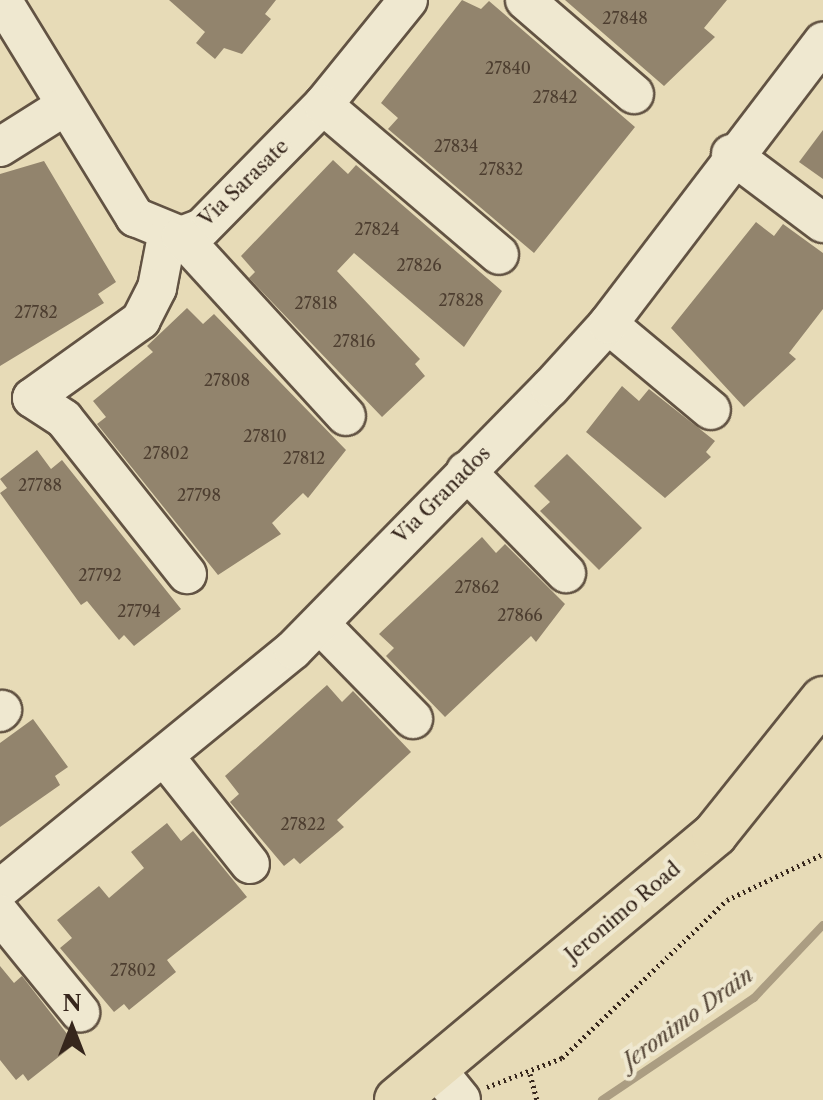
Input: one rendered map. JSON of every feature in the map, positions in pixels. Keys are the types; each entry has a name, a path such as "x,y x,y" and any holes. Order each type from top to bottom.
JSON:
{"main road":[{"name":"Jeronimo Road","path":"397,1100 458,1087 715,834 823,699"}],"street":[{"path":"2,0 62,108 135,217 174,236 346,416"},
{"name":"Via Sarasate","path":"174,236 202,228 323,105 408,0"},
{"path":"525,0 634,94"},
{"name":"Via Granados","path":"0,889 320,624 608,324 731,154 823,42"},
{"path":"323,105 499,255"},
{"path":"0,147 62,108"},
{"path":"731,154 823,223"},
{"path":"174,236 157,288 141,320 32,398 64,419 187,574"},
{"path":"608,324 711,410"},
{"path":"466,471 566,573"},
{"path":"320,624 413,719"},
{"path":"164,756 250,864"},
{"path":"0,914 80,1012"}],"path":[{"path":"458,1087 530,1074 562,1058 727,900 823,854"},
{"path":"530,1074 537,1100"}],"building":[{"path":"169,0 276,0 265,14 271,19 242,54 224,48 215,59 196,43 205,32"},
{"path":"462,0 481,9 489,1 635,127 534,253 388,129 398,118 381,103"},
{"path":"565,0 727,0 704,28 715,37 664,86"},
{"path":"823,130 823,179 799,162"},
{"path":"333,160 348,174 356,165 502,291 464,347 354,253 337,271 420,359 415,364 425,376 382,417 249,278 255,272 241,256"},
{"path":"44,161 116,282 98,294 104,303 0,366 0,174"},
{"path":"756,222 774,236 783,224 823,253 823,309 789,353 796,359 744,407 671,328"},
{"path":"187,308 203,324 214,314 346,450 308,498 303,493 272,523 281,534 218,575 97,424 106,417 93,401 153,352 147,346"},
{"path":"622,386 639,401 649,389 715,441 706,452 711,457 665,498 586,432"},
{"path":"37,450 51,469 62,460 181,609 134,646 124,635 119,640 87,601 81,605 0,493 7,488 0,479"},
{"path":"567,454 642,528 599,570 540,511 550,502 534,486"},
{"path":"482,537 496,553 505,544 565,604 536,642 531,636 445,717 386,656 394,648 379,634"},
{"path":"327,685 342,702 353,691 411,752 337,820 344,827 300,864 294,858 284,866 230,802 239,794 225,776"},
{"path":"33,719 68,767 55,776 60,785 0,827 0,743"},
{"path":"167,823 181,841 193,831 247,897 167,960 176,972 129,1010 124,1004 114,1012 60,948 72,938 57,920 99,886 109,898 144,868 131,852"},
{"path":"0,966 14,983 22,976 75,1044 28,1081 23,1074 16,1080 0,1060"}],"waterway":[{"name":"Jeronimo Drain","path":"602,1100 754,998 823,925"}]}
